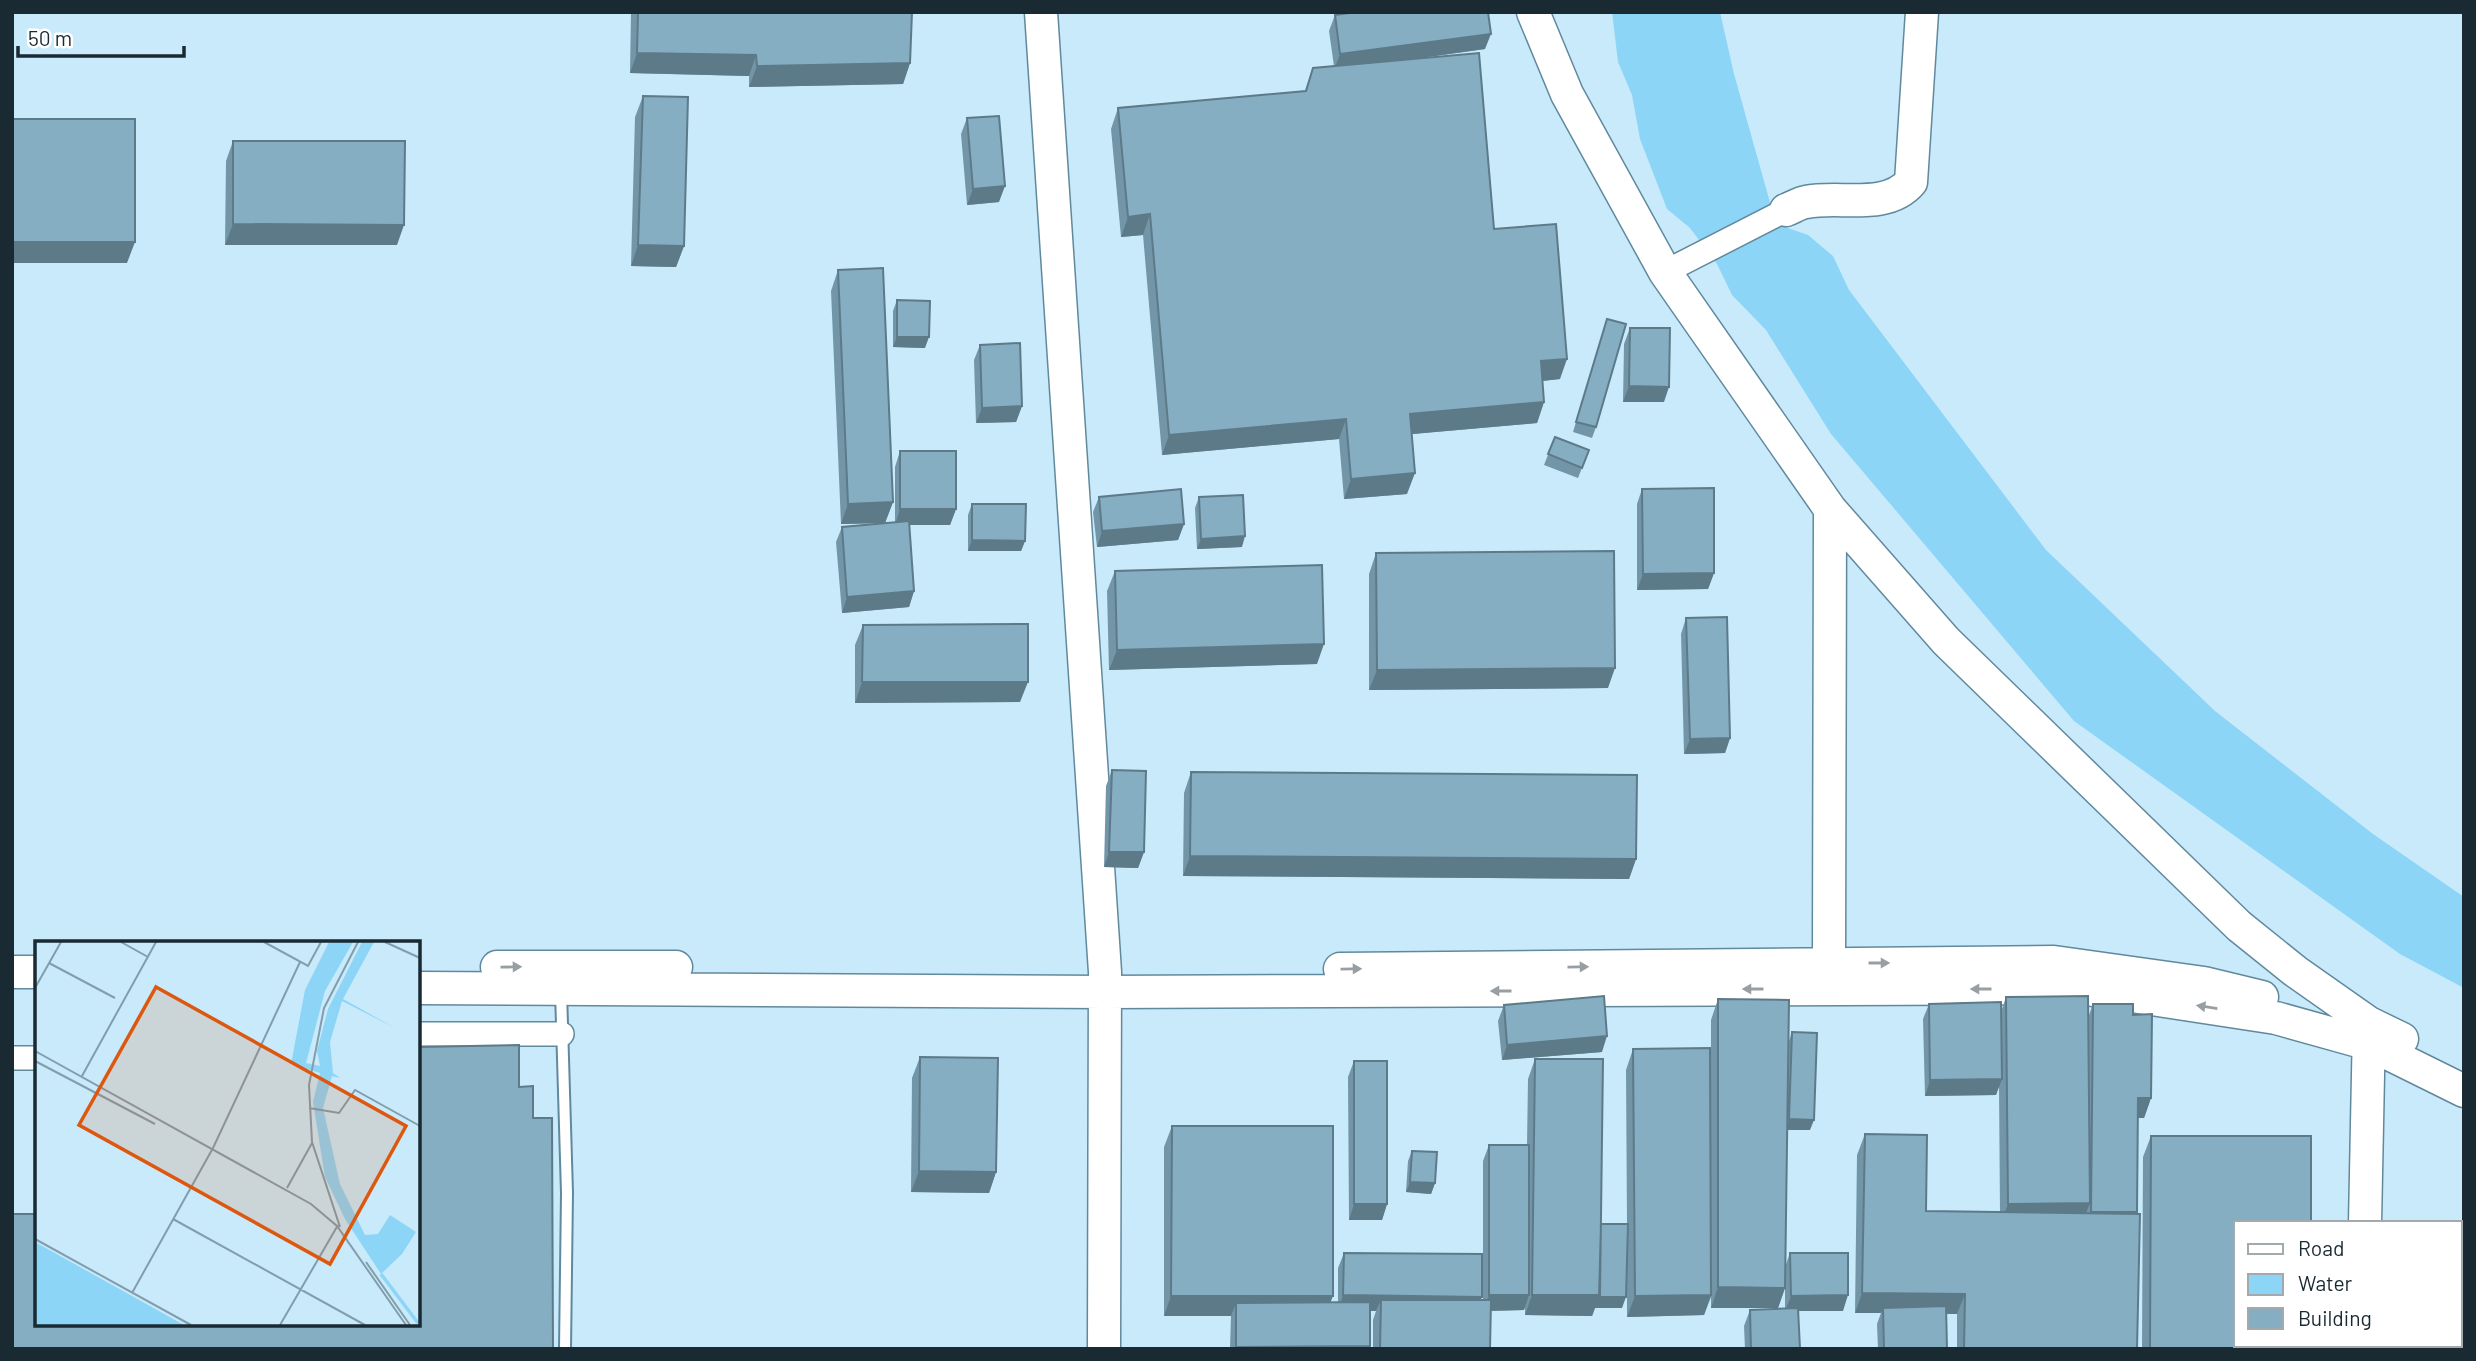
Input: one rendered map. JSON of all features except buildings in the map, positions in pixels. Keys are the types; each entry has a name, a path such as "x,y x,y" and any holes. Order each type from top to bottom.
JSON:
{"street":[{"path":"1041,12 1105,982 1104,1349"},
{"path":"1533,12 1567,94 1665,272 1830,509 1946,641 2239,926 2369,1033 2464,1091"},
{"path":"1665,272 1805,202 1881,198 1902,192 1911,182 1922,12"},
{"path":"1829,964 1830,509"},
{"path":"1105,982 1829,964 2054,962 2204,983 2369,1033 2464,1068"},
{"path":"420,968 561,977 2080,988 2369,1033"},
{"path":"12,972 35,972"},
{"path":"420,988 561,977"},
{"path":"12,986 35,986"},
{"path":"2365,1221 2369,1033"},
{"path":"420,1034 562,1034"},
{"path":"12,1058 35,1058"}],"lane":[{"path":"561,977 567,1193 565,1349"}],"water":[{"path":"1612,12 1720,12 1734,74 1771,206 1785,227 1808,235 1833,256 1849,290 2046,550 2215,711 2373,834 2464,897 2464,988 2400,954 2074,721 1831,434 1766,330 1732,295 1717,264 1690,228 1667,209 1640,139 1632,95 1618,62"}]}
